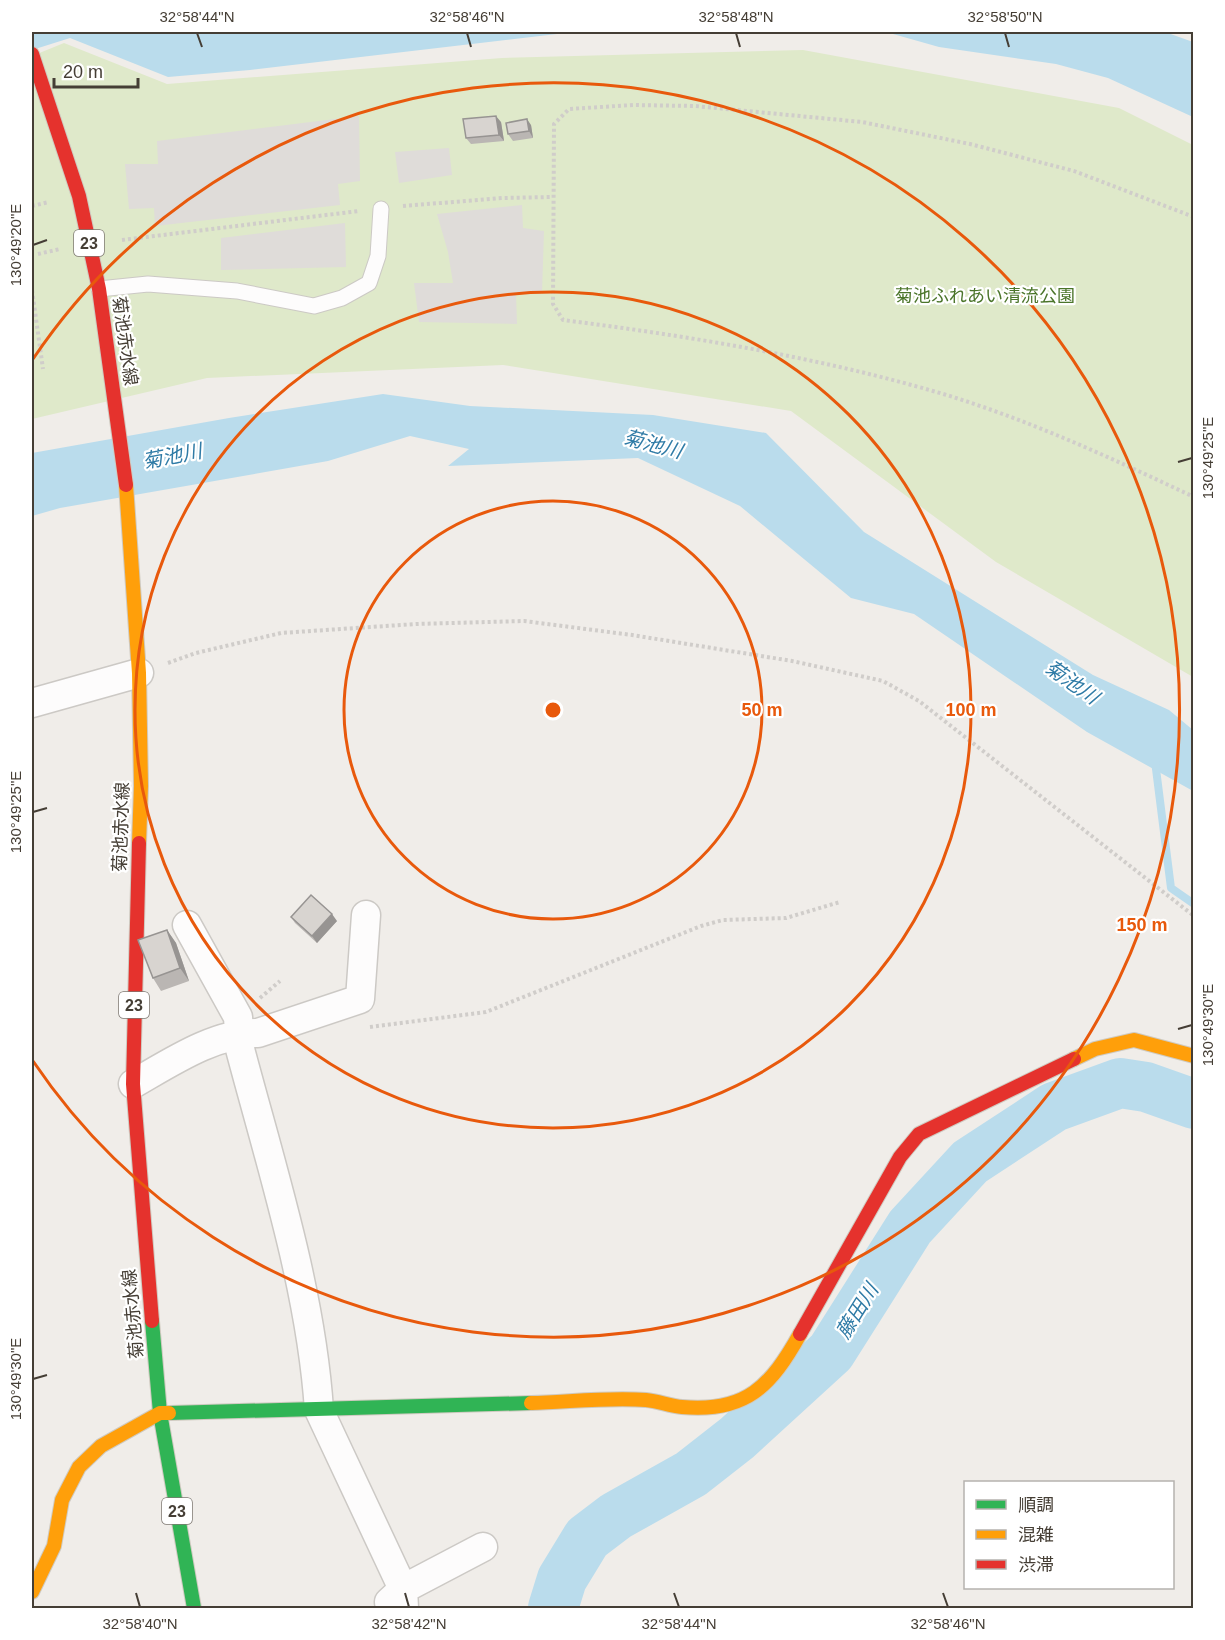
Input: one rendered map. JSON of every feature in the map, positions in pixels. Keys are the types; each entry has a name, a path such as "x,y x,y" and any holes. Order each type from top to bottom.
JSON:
{"main road":[{"name":"菊池赤水線","path":"32,54 79,196 99,289 130,514 139,673 141,786 135,932 133,1084 160,1413 194,1608"},
{"path":"32,1592 54,1546 62,1500 79,1467 101,1446 160,1413 646,1400 682,1407 727,1407 761,1389 786,1359 900,1157 919,1134 1095,1049 1134,1041 1194,1056"}],"street":[{"path":"32,703 139,673"},
{"path":"133,1084 186,1055 241,1033 258,1033 360,999 366,915"},
{"path":"187,925 238,1017 241,1033 240,1049 295,1259 317,1385 319,1410 397,1602 483,1547"}],"lane":[{"path":"99,289 148,284 215,289 314,306 342,298 369,283 378,256 381,209"}],"path":[{"path":"1194,217 1074,171 970,144 862,122 695,106 633,105 569,109 554,124 551,197 553,304 563,320 736,344 804,357 934,391 1035,428 1194,497"},
{"path":"401,207 503,198 551,197"},
{"path":"32,206 59,200"},
{"path":"122,240 358,212"},
{"path":"38,254 61,249"},
{"path":"32,291 43,369"},
{"path":"139,673 196,653 282,633 416,624 524,621 632,635 792,661 883,681 919,701 1194,916"},
{"path":"360,999 368,1028 486,1012 701,926 723,920 786,918 840,902"}],"green space":[{"name":"菊池ふれあい清流公園","path":"64,43 167,84 502,58 803,50 1119,108 1193,145 1193,677 996,562 791,411 503,365 207,378 32,419 32,56"}],"shaded area":[{"path":"359,116 360,181 338,184 340,205 155,226 154,208 129,209 125,164 158,164 157,141"},
{"path":"449,148 452,175 399,183 395,152"},
{"path":"522,205 523,228 544,231 542,293 516,293 517,324 419,322 414,283 453,283 448,252 437,214"},
{"path":"345,223 346,267 221,270 221,238"}],"water":[{"path":"32,32 574,32 250,70 168,77 70,38 32,50"},
{"path":"886,32 1165,32 1193,42 1193,117 1108,78 1056,64 939,47"},
{"name":"菊池川","path":"383,394 470,406 653,415 766,433 864,532 1093,675 1169,710 1193,730 1193,791 1087,732 914,614 851,598 740,506 638,458 448,466 469,449 410,436 328,461 60,508 32,516 32,453 229,418"}],"building":[{"path":"496,116 499,135 466,138 463,119"},
{"path":"527,119 529,131 508,134 506,123"},
{"path":"311,895 332,914 312,936 291,917"},
{"path":"167,930 180,968 153,978 138,940"}],"waterway":[{"path":"1155,761 1171,888 1194,904"},
{"name":"藤田川","path":"553,1608 562,1579 587,1538 616,1516 691,1474 737,1438 831,1352 910,1227 970,1162 1054,1107 1120,1083 1146,1087 1194,1104"}],"traffic: fast":[{"path":"152,1321 160,1413 194,1608"},
{"path":"169,1413 531,1403"}],"traffic: slow":[{"path":"126,485 139,673 141,786 139,843"},
{"path":"1074,1059 1095,1049 1134,1040 1194,1056"},
{"path":"531,1403 632,1399 682,1407 704,1408 723,1405 740,1400 767,1382 800,1334"},
{"path":"32,1592 54,1546 62,1500 79,1467 101,1446 160,1413 169,1413"}],"traffic: jam":[{"path":"32,54 79,196 99,289 126,485"},
{"path":"139,843 133,1084 152,1321"},
{"path":"800,1334 900,1157 919,1134 1074,1059"}]}
